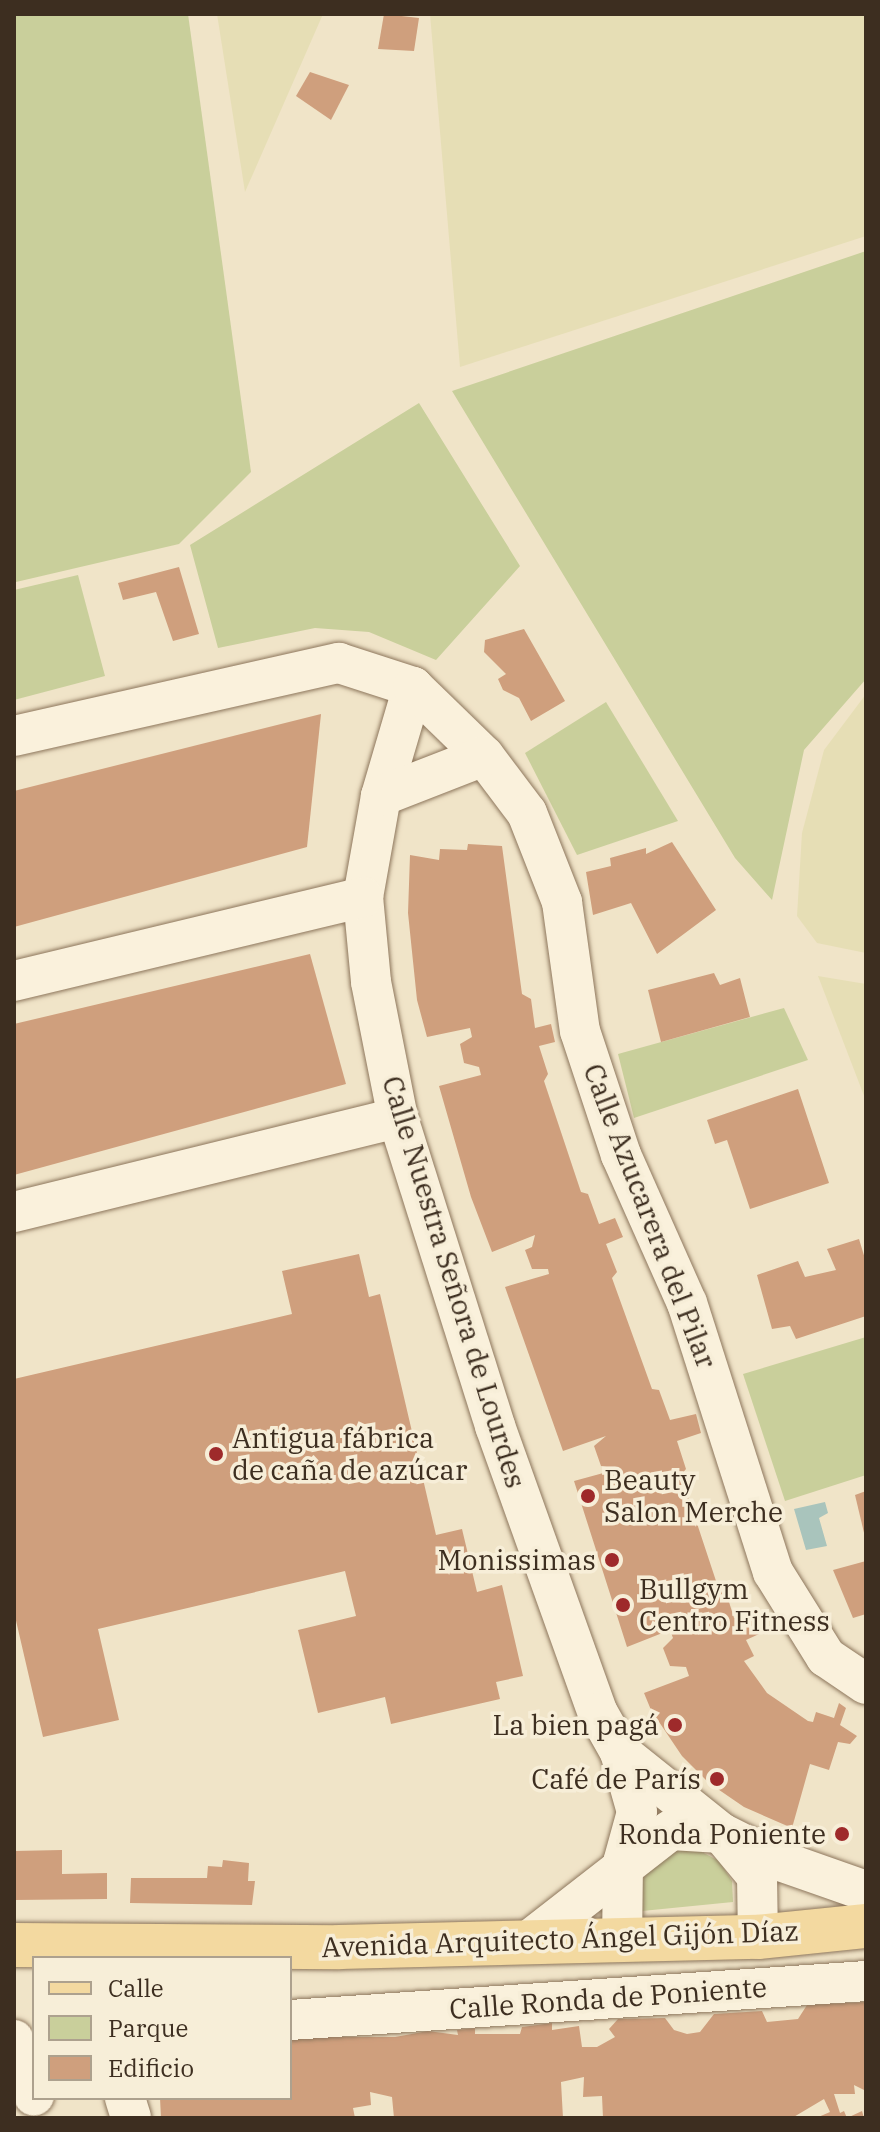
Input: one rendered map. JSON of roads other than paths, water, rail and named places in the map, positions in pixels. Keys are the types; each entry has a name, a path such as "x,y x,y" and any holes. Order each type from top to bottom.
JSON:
{"main road":[{"name":"Avenida Arquitecto Ángel Gijón Díaz","path":"14,1945 95,1952 758,1937 866,1926"}],"street":[{"name":"Calle Azucarera del Pilar","path":"14,736 339,663 413,687 484,756 527,813 562,902 580,1031 621,1155 687,1303 773,1572 826,1657 866,1684"},
{"name":"Calle Nuestra Señora de Lourdes","path":"413,687 381,796 363,897 371,982 398,1118 560,1613 598,1713 620,1752 637,1812 623,1863 622,1940"},
{"path":"381,796 484,756"},
{"path":"14,981 363,897"},
{"path":"14,1212 398,1118"},
{"name":"Calle Nuestra Señora de Lourdes","path":"620,1752 721,1833 769,1857 866,1891"},
{"path":"527,1942 623,1863 671,1830 721,1833 757,1876 758,1937"},
{"name":"Calle Ronda de Poniente","path":"292,2020 866,1981"},
{"path":"14,2040 32,2091"}],"water":[{"path":"825,1502 828,1513 819,1518 827,1546 806,1550 794,1509"}],"place":[{"name":"Antigua fábrica de caña de azúcar","path":"216,1454"},
{"name":"Beauty Salon Merche","path":"588,1496"},
{"name":"Monissimas","path":"612,1560"},
{"name":"Bullgym Centro Fitness","path":"623,1605"},
{"name":"La bien pagá","path":"675,1725"},
{"name":"Café de París","path":"717,1779"},
{"name":"Ronda Poniente","path":"842,1834"}]}
